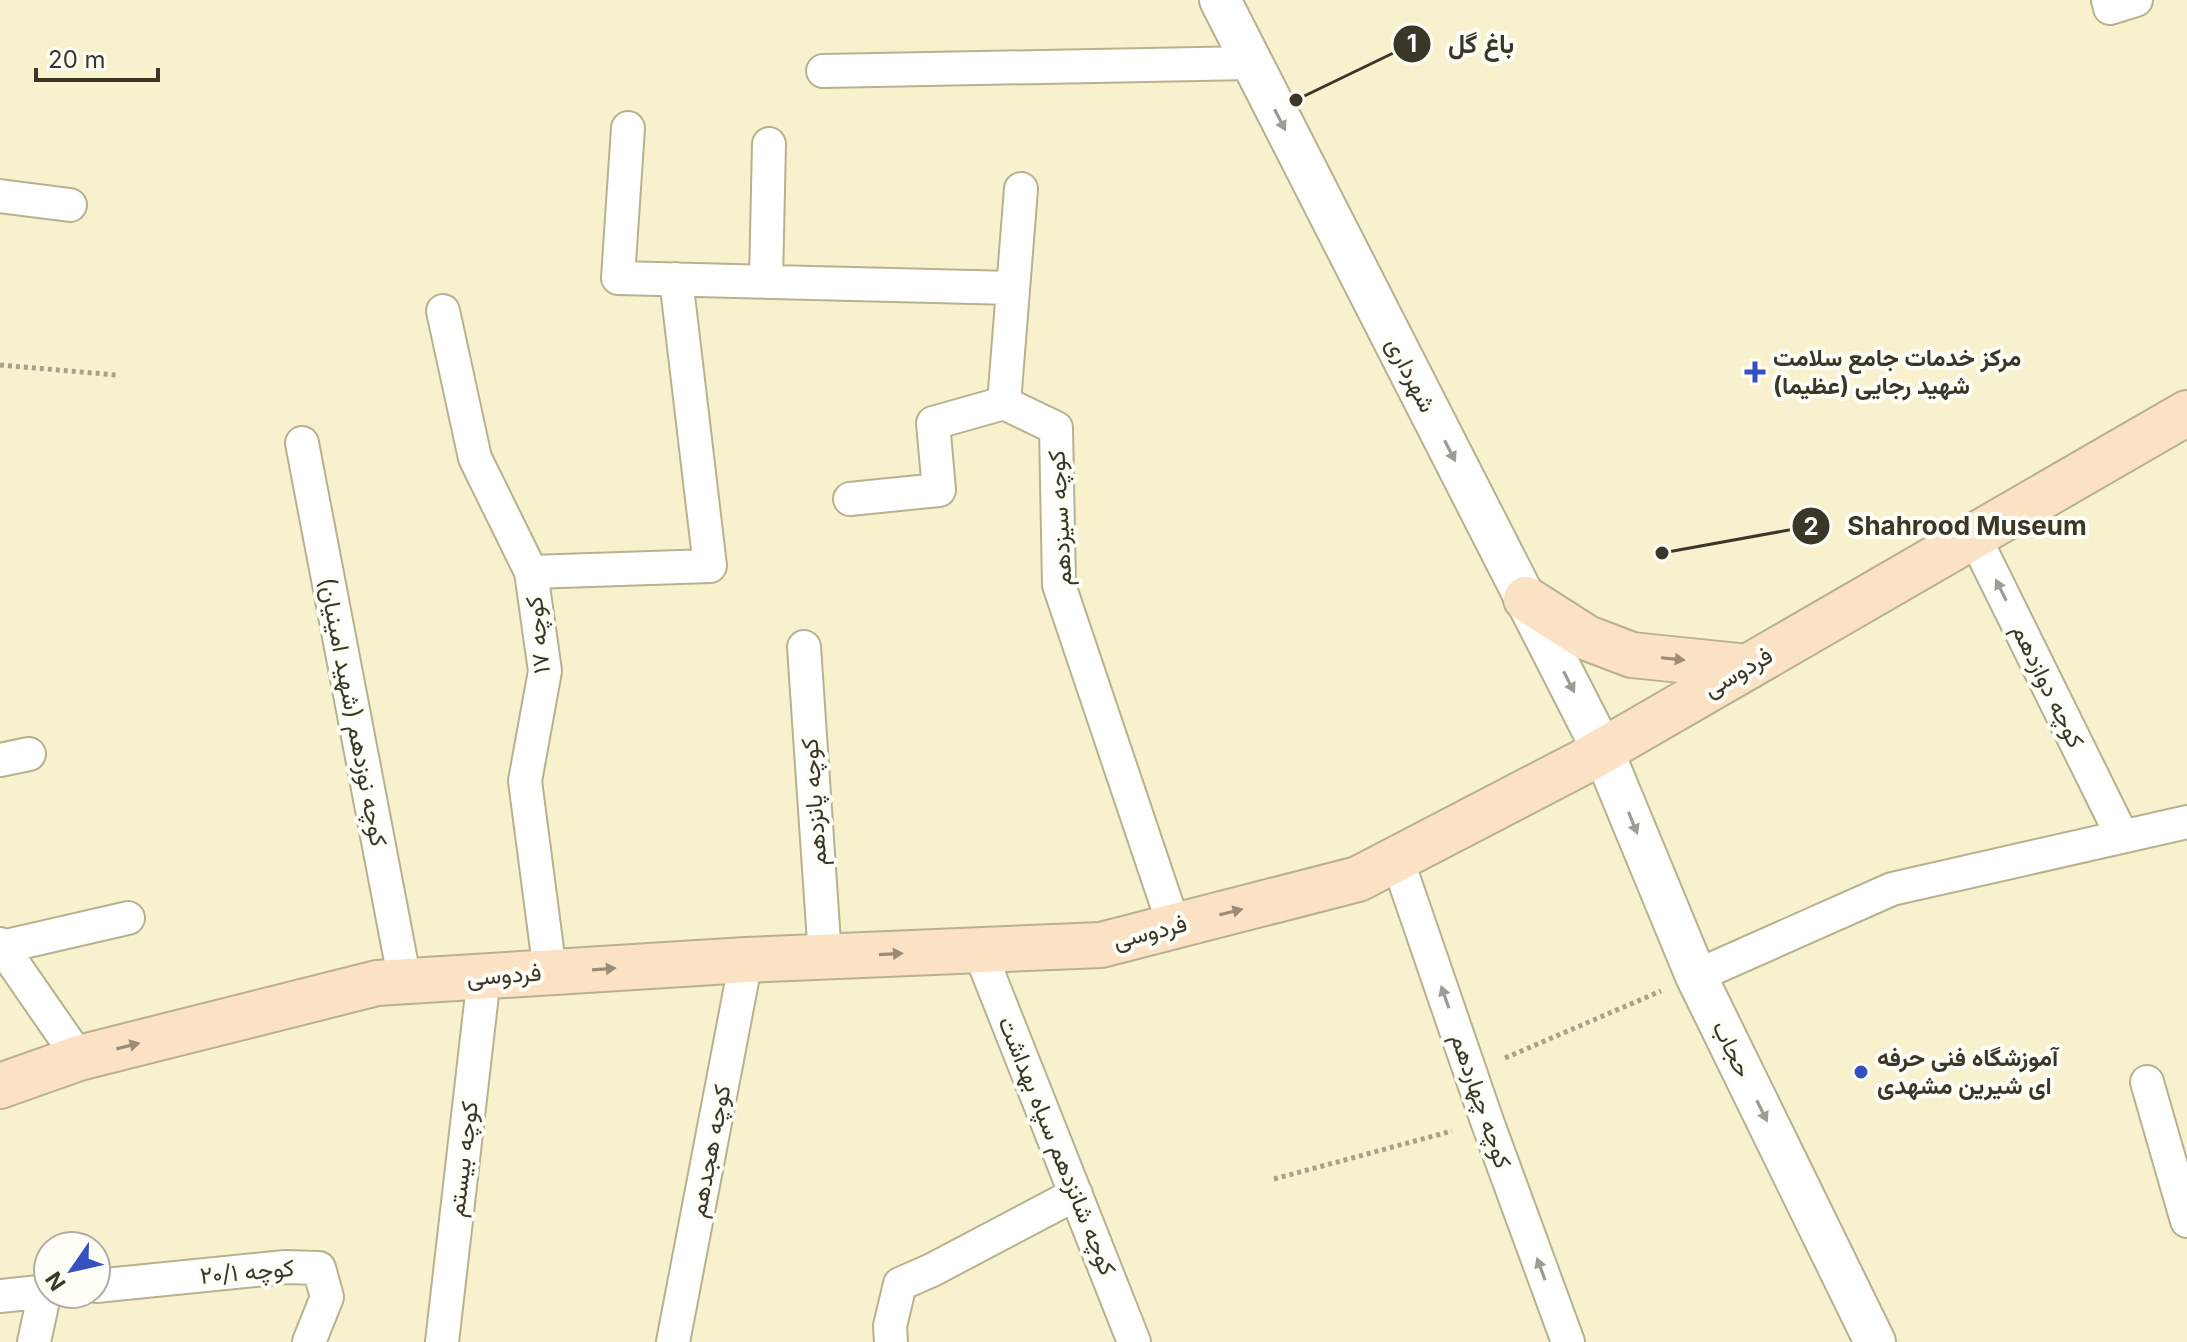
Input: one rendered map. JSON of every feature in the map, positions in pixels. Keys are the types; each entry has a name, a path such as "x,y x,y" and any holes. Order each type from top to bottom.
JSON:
{"main road":[{"name":"فردوسی","path":"0,1086 79,1058 377,983 746,960 1101,945 1358,879 1603,751 2187,413"},
{"path":"1526,599 1587,638 1632,655 1748,667"}],"street":[{"name":"شهرداری","path":"1220,0 1603,751"},
{"path":"2108,0 2110,8 2136,0"},
{"path":"823,71 1251,63"},
{"path":"628,128 618,278 1013,288"},
{"path":"766,281 769,144"},
{"path":"850,499 939,490 933,423 1004,403 1021,189"},
{"path":"0,196 70,205"},
{"path":"531,572 710,566 676,279"},
{"name":"۱۷ کوچه","path":"443,311 475,458 531,572 545,671 525,781 550,972"},
{"name":"کوچه سیزدهم","path":"1004,403 1056,428 1059,585 1174,926"},
{"name":"کوچه نوزدهم (شهید امینیان)","path":"302,443 405,982"},
{"name":"کوچه دوازدهم","path":"1974,536 2122,836"},
{"name":"کوچه پانزدهم","path":"804,647 825,957"},
{"name":"حجاب","path":"1603,751 1696,976 1875,1342"},
{"path":"1696,976 1892,889 2187,822"},
{"name":"کوچه چهاردهم","path":"1397,859 1487,1121 1568,1342"},
{"path":"79,1058 1,946 128,918"},
{"name":"کوچه شانزدهم سپاه بهداشت","path":"979,950 1134,1342"},
{"name":"کوچه هجدهم","path":"673,1342 746,960"},
{"name":"کوچه بیستم","path":"442,1342 484,977"},
{"path":"2147,1082 2187,1221"},
{"path":"891,1342 890,1326 900,1284 1076,1194"},
{"name":"کوچه ۲۰/۱","path":"112,1284 285,1267 319,1268 327,1297 309,1342"},
{"path":"0,1296 32,1293"},
{"path":"34,1342 42,1310"}],"path":[{"path":"0,365 116,375"},
{"path":"1471,1073 1696,976"},
{"path":"1274,1179 1487,1121"}],"place":[{"name":"باغ گل","path":"1296,100"},
{"name":"مرکز خدمات جامع سلامت شهید رجایی (عظیما)","path":"1755,372"},
{"name":"Shahrood Museum","path":"1662,553"},
{"name":"آموزشگاه فنی حرفه ای شیرین مشهدی","path":"1861,1072"}]}
